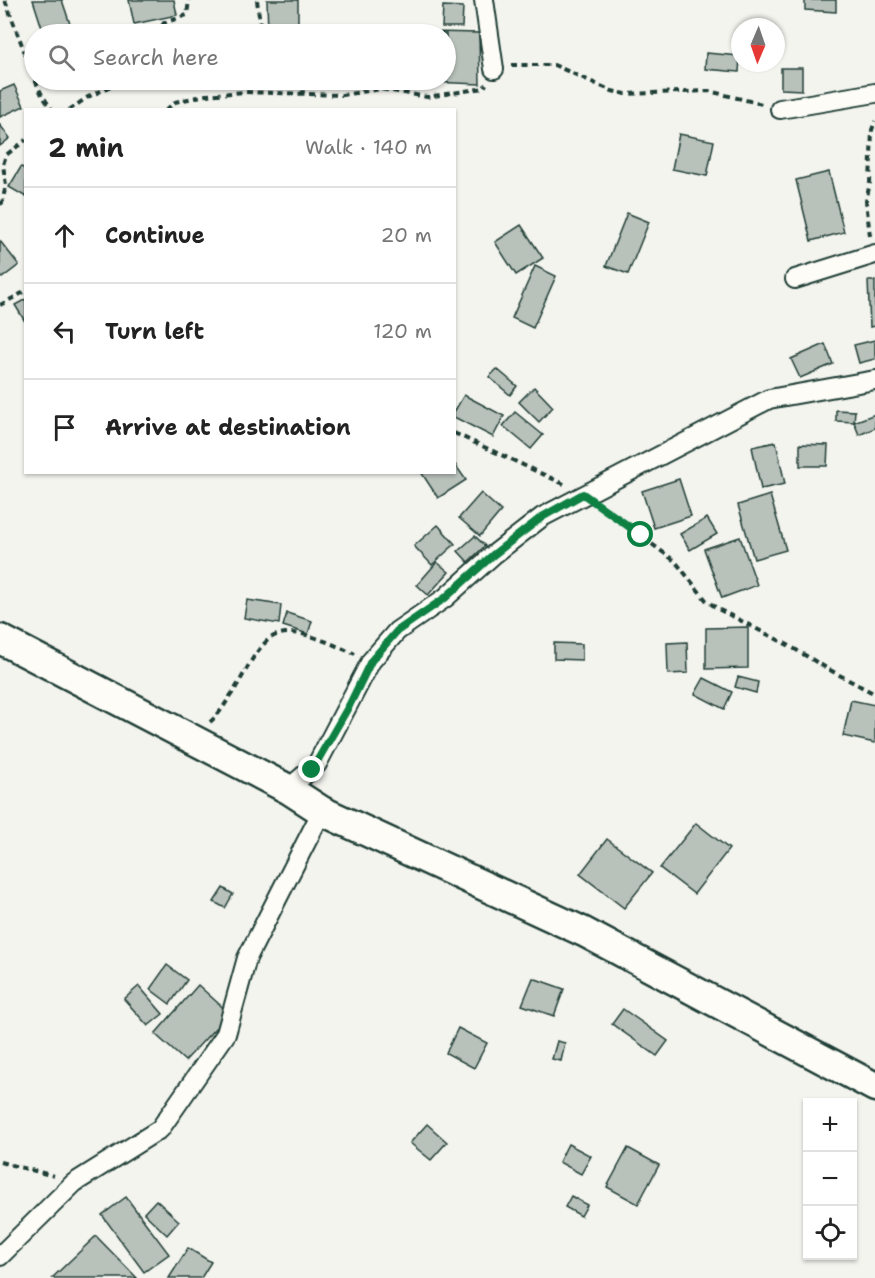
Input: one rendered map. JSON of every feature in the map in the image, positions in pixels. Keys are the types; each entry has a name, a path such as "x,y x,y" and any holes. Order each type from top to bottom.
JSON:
{"main road":[{"path":"0,639 288,789 322,811 584,932 875,1088"}],"street":[{"path":"484,0 494,69"},
{"path":"780,109 875,93"},
{"path":"795,279 875,254"},
{"path":"288,789 317,764 371,661 397,631 445,598 493,555 542,517 769,399 875,380"},
{"path":"0,1256 74,1184 160,1129 226,1034 247,958 322,811"}],"path":[{"path":"5,0 24,49"},
{"path":"163,24 187,15 189,0"},
{"path":"257,0 260,24"},
{"path":"391,90 427,97 484,88 494,69 501,65 554,65 612,91 626,94 709,91 780,109"},
{"path":"40,90 51,108"},
{"path":"72,108 103,90"},
{"path":"168,108 175,102 206,95 244,92 342,95 370,90"},
{"path":"875,121 872,130 870,183 866,201 868,228 875,254"},
{"path":"0,204 6,185 3,165 6,155 24,142"},
{"path":"0,305 24,292"},
{"path":"456,434 583,494 675,561 706,600 718,609 875,694"},
{"path":"204,725 212,720 222,708 269,638 282,633 309,635 371,661"},
{"path":"0,1162 36,1170 74,1184"}],"building":[{"path":"33,0 62,0 70,24 41,24"},
{"path":"129,0 174,0 177,15 134,24"},
{"path":"267,0 298,0 298,24 268,24"},
{"path":"805,0 836,0 836,12 805,10"},
{"path":"443,6 463,7 462,27 456,27 456,24 442,24"},
{"path":"456,33 479,33 480,84 456,83"},
{"path":"706,53 731,55 731,71 705,69"},
{"path":"785,68 802,68 802,90 781,89 781,72 785,72"},
{"path":"14,85 24,106 0,117 0,91"},
{"path":"0,125 10,138 0,146"},
{"path":"679,134 714,141 707,176 672,169"},
{"path":"21,167 24,168 24,196 9,187"},
{"path":"829,172 844,232 811,241 796,180"},
{"path":"627,213 649,222 628,274 606,266"},
{"path":"521,225 543,258 516,275 495,242"},
{"path":"0,241 19,265 2,278 0,276"},
{"path":"535,266 556,276 533,328 512,318"},
{"path":"868,281 875,281 875,326 870,327"},
{"path":"24,300 24,320 15,305"},
{"path":"875,340 875,359 859,363 854,345"},
{"path":"825,344 833,364 800,378 791,359"},
{"path":"497,369 517,386 510,395 489,377"},
{"path":"534,387 553,407 539,422 519,402"},
{"path":"464,395 504,416 493,437 456,418 456,409"},
{"path":"836,410 855,411 854,422 836,421"},
{"path":"515,412 543,435 531,449 503,426"},
{"path":"875,414 875,428 859,435 854,422"},
{"path":"776,442 785,484 761,489 752,447"},
{"path":"800,444 828,445 827,466 800,466"},
{"path":"456,466 466,480 438,498 422,474 456,474"},
{"path":"679,479 691,516 654,528 642,491"},
{"path":"481,493 501,511 480,536 459,518"},
{"path":"770,495 786,550 754,559 738,505"},
{"path":"707,518 717,534 690,550 680,534"},
{"path":"438,525 455,544 432,565 414,546"},
{"path":"475,536 485,546 468,562 458,551"},
{"path":"740,537 757,585 722,598 704,549"},
{"path":"437,562 449,572 428,595 417,585"},
{"path":"247,600 281,605 279,624 244,618"},
{"path":"287,613 312,621 308,634 283,626"},
{"path":"748,627 748,668 706,669 706,628"},
{"path":"687,642 688,673 668,674 667,643"},
{"path":"554,643 582,644 582,660 554,659"},
{"path":"738,677 758,682 756,693 735,687"},
{"path":"704,678 732,692 724,709 695,694"},
{"path":"851,700 875,705 875,743 843,736"},
{"path":"696,823 729,849 694,894 660,868"},
{"path":"607,839 652,873 624,908 580,874"},
{"path":"223,888 233,894 225,908 214,902"},
{"path":"167,965 187,980 170,1004 150,989"},
{"path":"533,978 564,989 554,1016 522,1005"},
{"path":"198,985 229,1013 185,1061 155,1034"},
{"path":"139,986 163,1014 148,1026 124,999"},
{"path":"623,1009 668,1041 657,1056 612,1024"},
{"path":"458,1028 487,1043 474,1068 446,1053"},
{"path":"557,1041 565,1043 561,1061 552,1059"},
{"path":"427,1124 447,1142 431,1160 410,1143"},
{"path":"568,1144 591,1156 581,1174 559,1162"},
{"path":"628,1148 659,1165 638,1204 607,1187"},
{"path":"571,1196 587,1205 581,1216 565,1207"},
{"path":"126,1197 169,1254 144,1272 102,1215"},
{"path":"156,1200 179,1221 167,1235 144,1213"},
{"path":"96,1236 137,1278 52,1278"},
{"path":"188,1248 211,1262 201,1278 169,1278"}],"route":[{"path":"312,770 350,704 371,661 397,631 445,598 493,555 542,517 583,494 641,535"}]}
